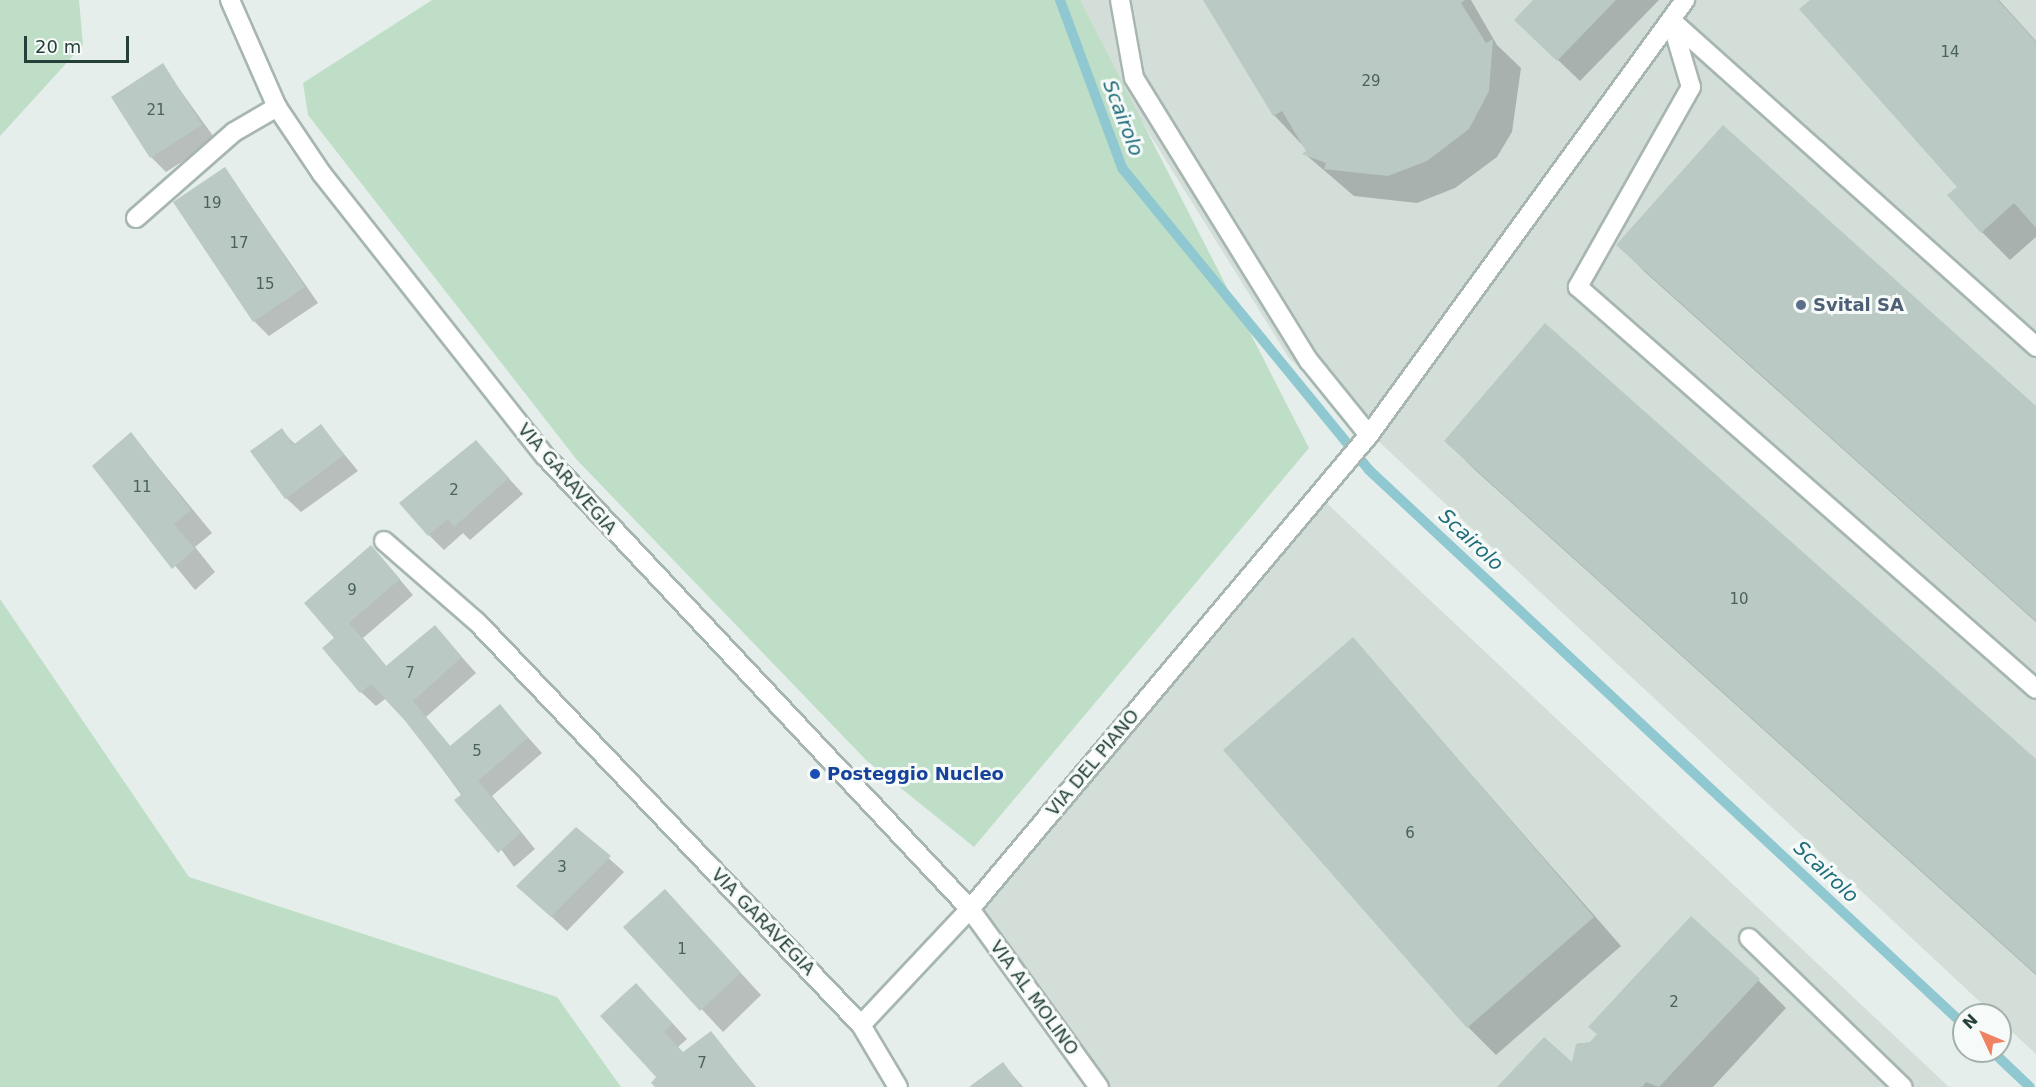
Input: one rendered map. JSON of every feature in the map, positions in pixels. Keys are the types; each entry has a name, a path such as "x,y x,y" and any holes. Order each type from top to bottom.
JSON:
{"street":[{"name":"VIA GARAVEGIA","path":"230,0 277,107 322,174 589,507 970,909"},
{"path":"1120,0 1134,78 1309,361 1369,435"},
{"name":"VIA DEL PIANO","path":"861,1025 970,909 1369,435 1685,0"},
{"path":"1671,20 2036,347"},
{"path":"1671,20 1690,87 1578,287 2036,689"},
{"path":"136,218 234,132 277,107"},
{"name":"VIA GARAVEGIA","path":"384,541 477,622 861,1025 898,1087"},
{"name":"VIA AL MOLINO","path":"970,909 1099,1087"},
{"path":"1749,938 1903,1087"}],"shaded area":[{"path":"1076,0 2036,0 2036,1054 2012,1032 2012,1003 1981,1003 1289,358 1091,40"},
{"path":"1318,495 1949,1087 1098,1087 970,909"}],"green space":[{"path":"0,0 79,0 83,45 0,136"},
{"path":"432,0 1080,0 1309,448 974,847 866,760 577,460 308,115 303,83"},
{"path":"0,599 189,877 557,997 621,1087 0,1087"}],"building":[{"path":"1203,0 1465,0 1461,3 1486,43 1493,39 1489,91 1469,129 1427,161 1388,176 1324,169 1326,163 1302,154 1306,151 1282,111 1273,116"},
{"path":"1533,0 1616,0 1557,61 1514,20"},
{"path":"1810,0 1998,0 2036,42 2036,228 2014,203 1981,233 1947,195 1957,187 1799,9"},
{"path":"163,63 202,125 150,158 111,97"},
{"path":"1723,125 2036,406 2036,621 1616,245"},
{"path":"225,167 305,287 253,322 173,202"},
{"path":"1545,323 2036,759 2036,974 1444,441"},
{"path":"321,424 344,455 285,499 250,451 282,428 293,445"},
{"path":"131,432 191,510 174,524 195,549 172,569 92,466"},
{"path":"476,440 509,478 454,527 448,519 428,536 399,503"},
{"path":"371,545 400,579 349,623 386,666 435,625 462,657 413,701 450,746 500,704 528,738 478,781 521,833 498,853 454,800 462,794 399,713 371,684 360,693 322,648 334,638 304,603"},
{"path":"1353,637 1594,917 1467,1028 1223,750"},
{"path":"576,827 611,856 551,917 516,886"},
{"path":"665,889 741,973 700,1011 623,927"},
{"path":"1691,916 1760,979 1659,1087 1646,1082 1642,1087 1497,1087 1544,1037 1572,1062 1576,1044 1590,1042 1597,1034 1588,1027"},
{"path":"636,983 673,1024 664,1032 683,1052 711,1031 755,1087 655,1087 651,1083 656,1077 600,1016"},
{"path":"1003,1062 1021,1087 969,1087"}],"waterway":[{"name":"Scairolo","path":"1060,0 1122,168 1369,470 1952,1014"},
{"name":"Scairolo","path":"2005,1063 2030,1087"}],"place":[{"name":"Svital SA","path":"1801,305"},
{"name":"Posteggio Nucleo","path":"815,774"}]}
